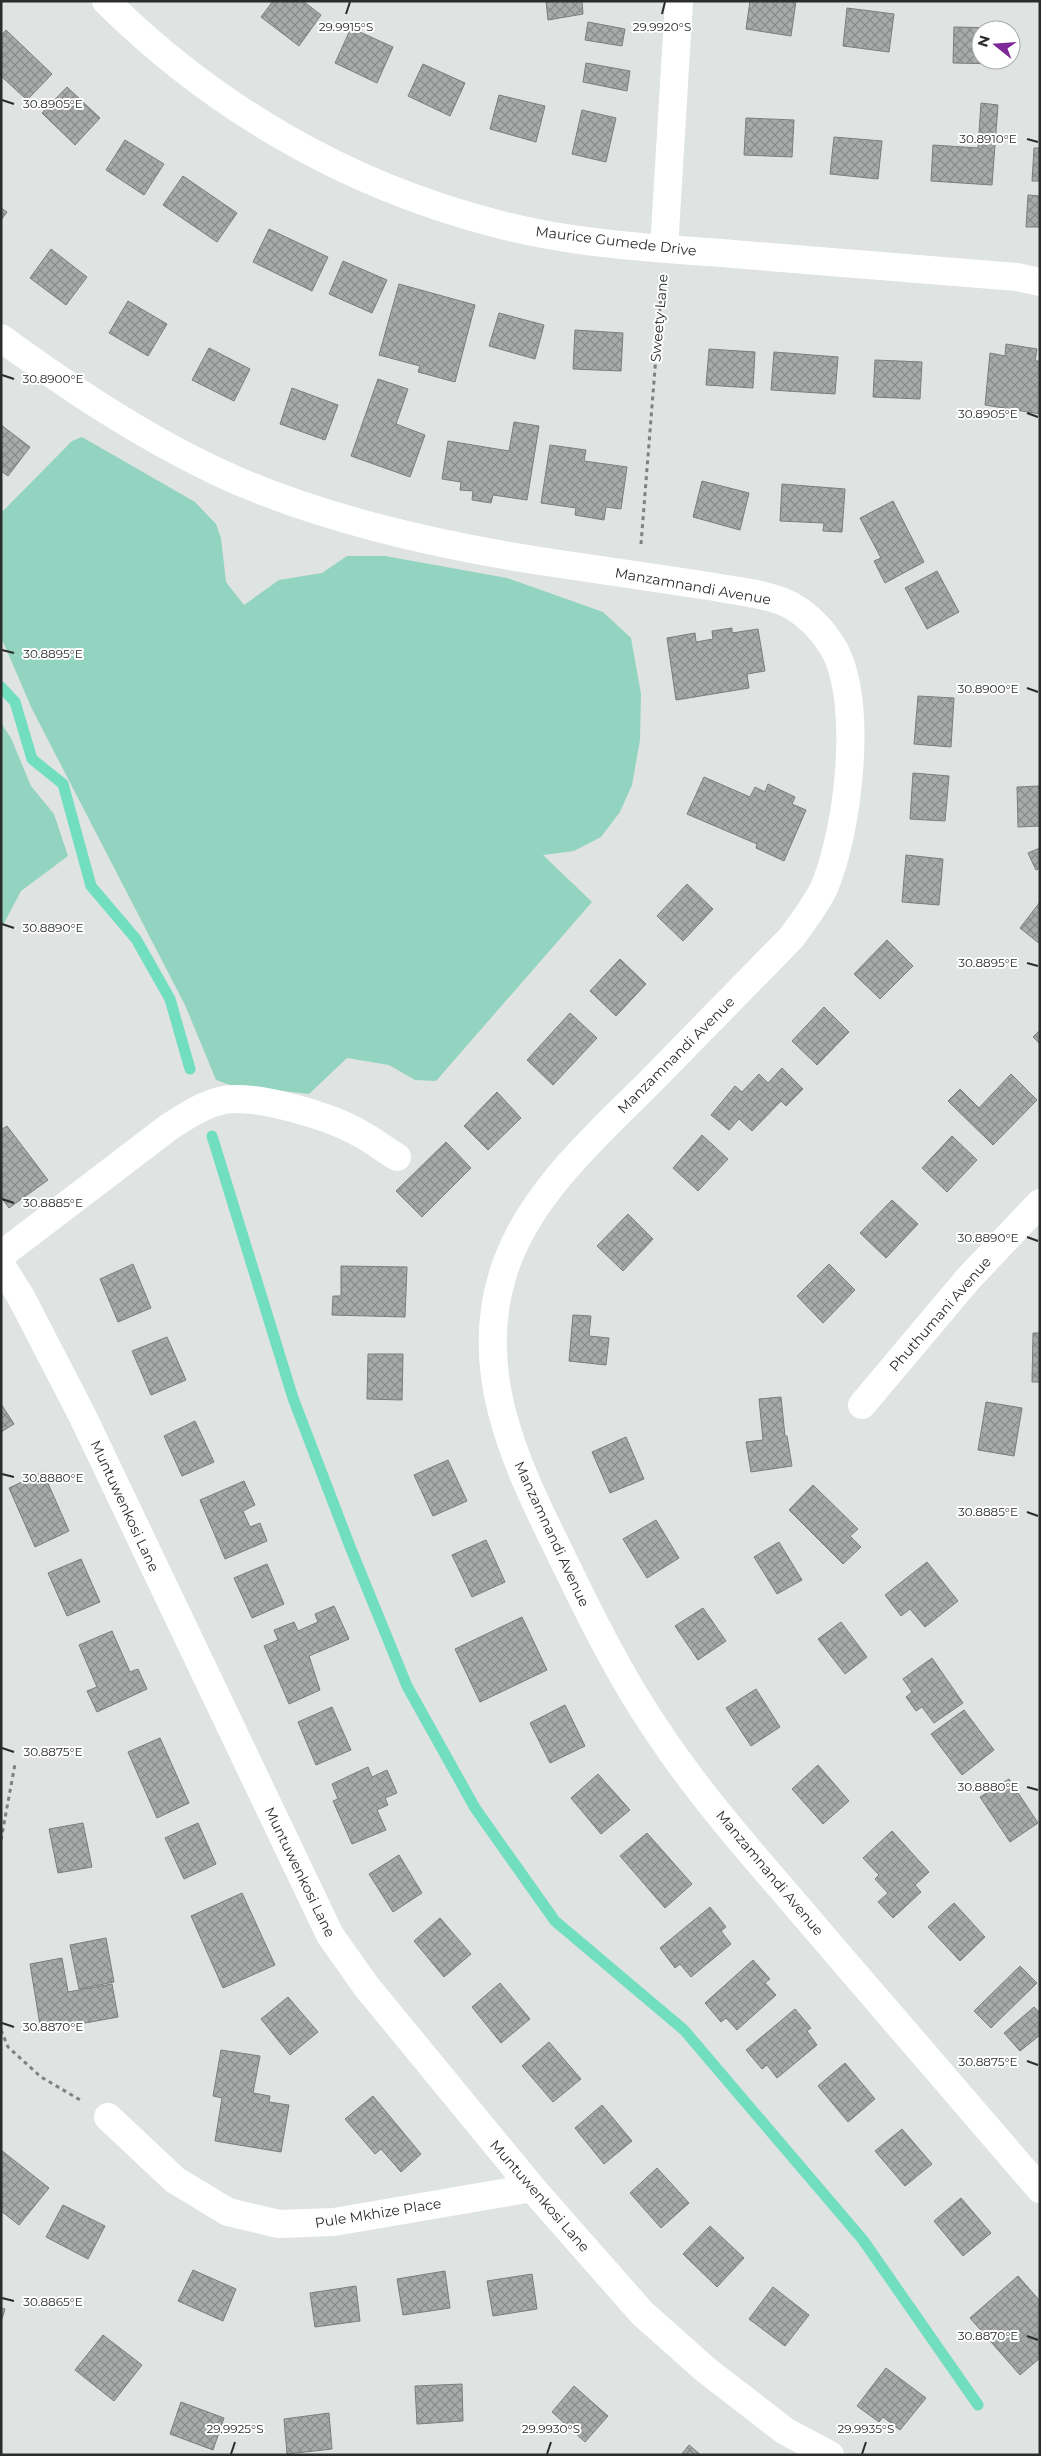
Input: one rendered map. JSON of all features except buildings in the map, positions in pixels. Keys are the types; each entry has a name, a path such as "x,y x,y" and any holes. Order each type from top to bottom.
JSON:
{"street":[{"name":"Maurice Gumede Drive","path":"106,1 187,73 274,133 353,174 427,204 496,224 567,238 664,249 1017,277 1040,282"},
{"path":"664,249 679,1"},
{"name":"Manzamnandi Avenue","path":"1,338 55,378 134,427 219,473 301,504 404,534 459,546 539,561 638,574 755,594 791,606 820,629 835,652 845,682 851,721 848,787 836,853 824,887 809,915 790,938 596,1136 548,1191 520,1235 507,1261 495,1301 491,1334 493,1372 504,1424 525,1483 590,1615 657,1732 723,1820 1040,2188"},
{"path":"1,1255 192,1112 224,1100 253,1099 329,1120 361,1133 397,1158"},
{"name":"Phuthumani Avenue","path":"862,1405 968,1279 1040,1203"},
{"name":"Muntuwenkosi Lane","path":"1,1265 22,1297 82,1415 330,1935 366,1986 532,2188 642,2313 706,2370 785,2431 830,2455"},
{"name":"Pule Mkhize Place","path":"108,2117 175,2180 228,2212 279,2224 334,2222 532,2188"}],"path":[{"name":"Sweety Lane","path":"638,574 664,249"},
{"path":"1,1840 15,1764"},
{"path":"1,2030 8,2047 41,2076 108,2117"}],"green space":[{"path":"82,437 195,502 216,524 221,538 226,582 244,605 279,580 322,573 347,556 385,556 507,578 603,612 631,638 641,694 640,740 632,785 620,812 601,837 574,851 543,855 592,902 436,1081 415,1080 389,1065 347,1058 309,1094 230,1085 216,1080 185,1005 32,709 1,637 1,513 72,441"},
{"path":"1,723 11,738 31,786 54,814 68,856 21,891 1,929"}],"waterway":[{"path":"1,687 15,702 32,759 63,784 91,886 136,939 170,999 190,1069"},
{"path":"212,1136 293,1398 351,1549 407,1686 475,1808 555,1921 684,2030 863,2240 978,2405"}]}
